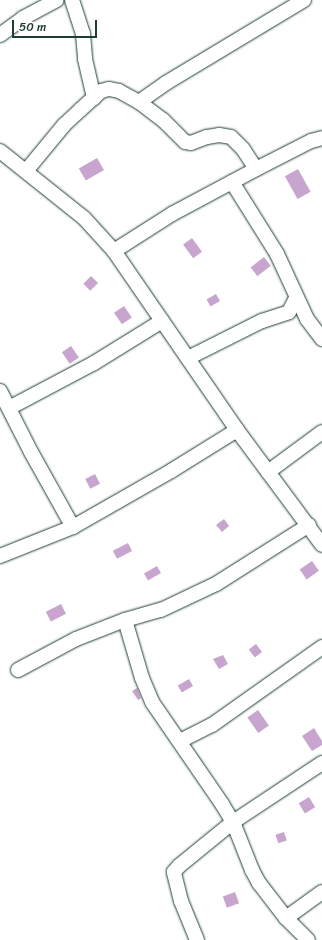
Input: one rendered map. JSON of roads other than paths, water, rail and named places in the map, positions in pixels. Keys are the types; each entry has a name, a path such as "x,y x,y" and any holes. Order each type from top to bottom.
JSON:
{"street":[{"path":"0,35 23,18 57,0"},
{"path":"72,0 83,34 85,59 94,98"},
{"path":"139,102 166,83 304,0"},
{"path":"26,170 64,125 101,91 109,89 119,91 139,102 163,120 185,142 191,143 207,136 219,135 231,137 243,149 256,169"},
{"path":"114,251 172,214 311,141 322,138"},
{"path":"0,151 26,170 84,218 114,251 237,430 322,545"},
{"path":"232,182 277,254 307,319 322,338"},
{"path":"289,312 296,298"},
{"path":"188,358 262,322 289,312 307,319"},
{"path":"9,408 94,363 162,321"},
{"path":"0,391 31,452 73,527"},
{"path":"0,556 73,527 171,471 237,430"},
{"path":"268,472 322,432"},
{"path":"18,670 76,639 125,620 161,610 216,584 308,525"},
{"path":"125,620 142,678 152,702 180,741 233,822 252,870 286,918 308,940"},
{"path":"180,741 212,724 322,647"},
{"path":"197,940 181,901 174,872 178,866 233,822 322,763"},
{"path":"286,918 322,892"}]}
